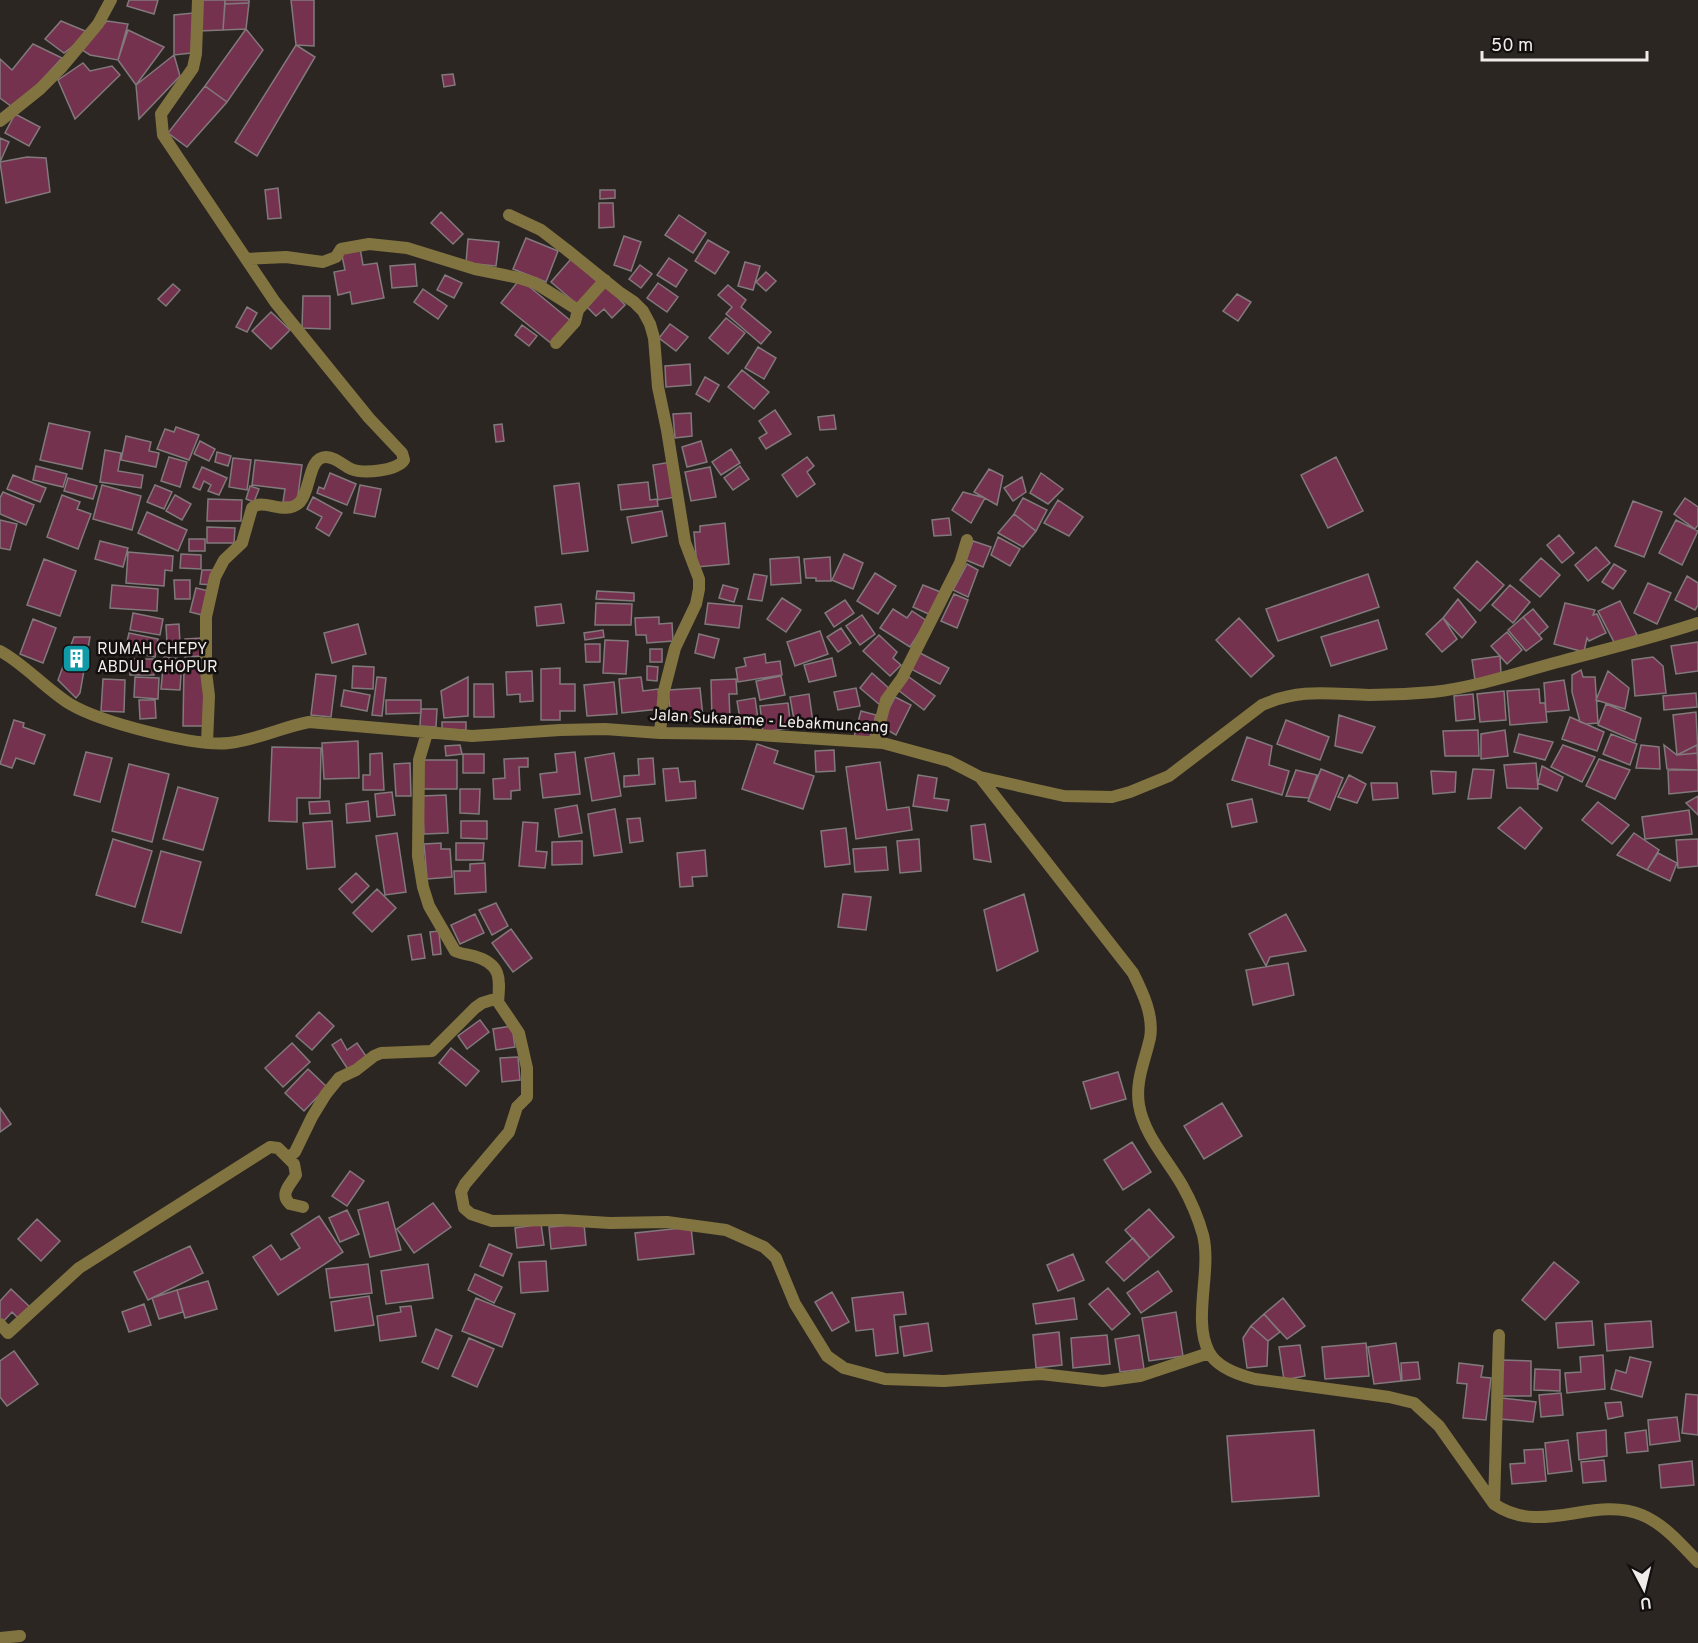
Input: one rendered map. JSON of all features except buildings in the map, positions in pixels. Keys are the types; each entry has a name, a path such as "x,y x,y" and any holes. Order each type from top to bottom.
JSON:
{"street":[{"path":"0,121 40,89 62,67 98,24 111,0"},
{"path":"198,0 196,54 189,76 161,114 163,135 274,302 369,418 402,453 404,460 397,466 366,472 351,469 330,457 324,457 315,462 308,488 297,505 286,508 257,504 252,508 245,537 236,550 224,560 215,577 206,617 206,672 209,696 207,743"},
{"path":"509,216 541,230 634,302 643,311 650,324 654,338 658,387 685,542 699,579 698,598 675,648 664,691 660,733"},
{"path":"246,259 286,257 322,262 336,257 341,249 369,244 407,248 475,269 535,283 578,310"},
{"path":"556,343 575,322 578,310 605,280"},
{"path":"875,742 886,700 902,678 960,563 967,540"},
{"name":"Jalan Sukarame - Lebakmuncang","path":"0,651 60,698 77,708 144,730 207,743 245,740 309,722 472,736 605,729 660,733 744,734 875,742 909,748 949,761 980,777 1064,796 1112,797 1169,776 1262,705 1277,698 1292,694 1371,695 1432,692 1469,687 1637,642 1698,623"},
{"path":"427,733 419,760 418,856 423,887 429,906 454,951 479,957 493,967 498,974 501,984 498,1002 519,1033 527,1068 527,1097 517,1107 509,1132 465,1184 461,1192 464,1208 471,1214 492,1221 667,1222 726,1230 764,1247 776,1258 795,1304 827,1356 844,1368 885,1378 944,1381 1041,1374 1104,1381 1140,1376 1209,1353"},
{"path":"980,777 1133,973 1142,992 1150,1026 1150,1037 1138,1085 1139,1102 1143,1119 1198,1216 1206,1255 1203,1311 1204,1334 1209,1353 1222,1366 1255,1379 1389,1397 1414,1403 1439,1426 1494,1503 1505,1511 1520,1516 1550,1517 1602,1509 1622,1510 1642,1515 1674,1537 1698,1562"},
{"path":"289,1157 295,1152 326,1094 339,1078 356,1070 381,1053 432,1051 475,1008 498,998"},
{"path":"3,1333 79,1268 267,1149 276,1147 289,1157 296,1168 296,1175 285,1190 285,1197 290,1204 303,1207"},
{"path":"1494,1503 1499,1335"},
{"path":"0,1638 20,1636"}],"place":[{"name":"RUMAH CHEPY ABDUL GHOPUR","path":"76,659"}]}
